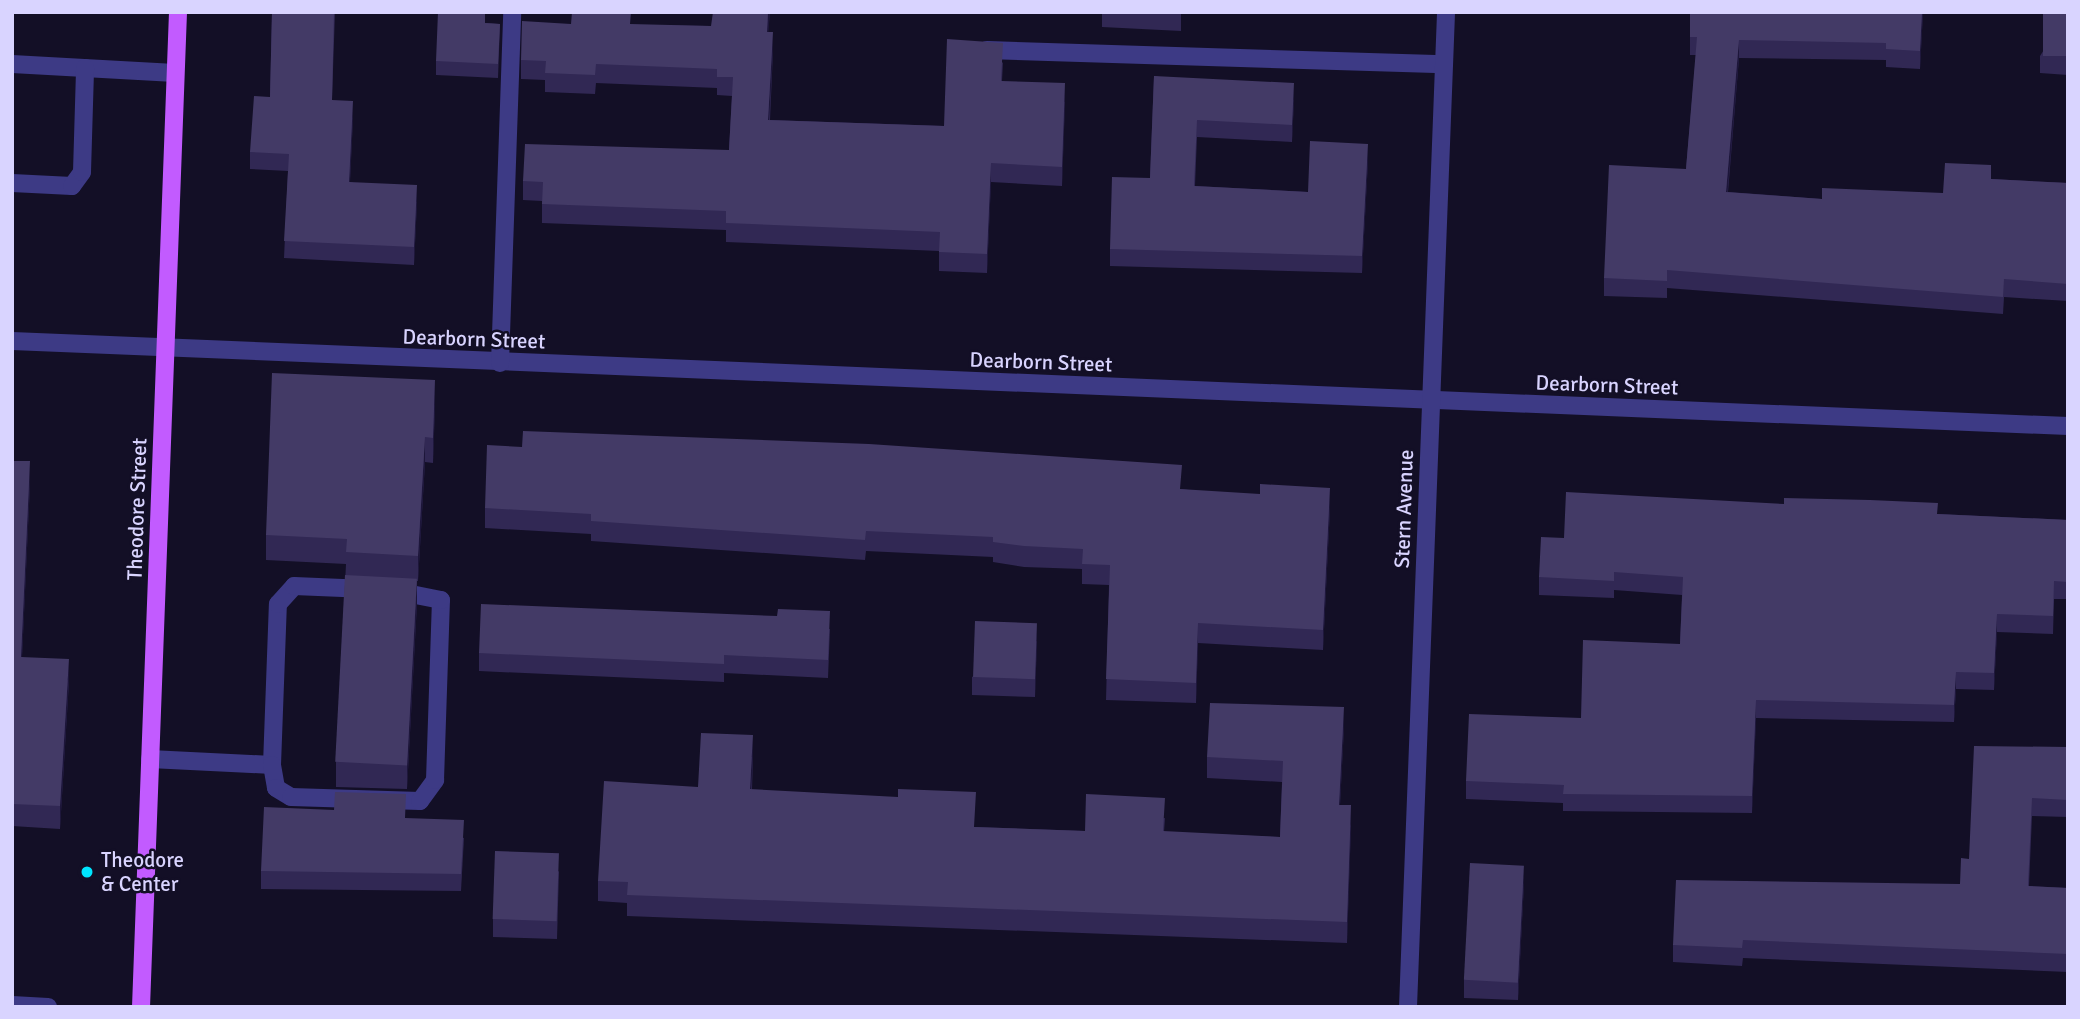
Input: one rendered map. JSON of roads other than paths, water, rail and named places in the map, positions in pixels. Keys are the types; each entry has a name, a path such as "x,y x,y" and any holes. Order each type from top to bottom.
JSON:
{"main road":[{"name":"Theodore Street","path":"141,1007 178,12"}],"street":[{"path":"500,363 512,12"},
{"name":"Stern Avenue","path":"1408,1007 1446,12"},
{"path":"986,50 1444,64"},
{"path":"12,64 175,73"},
{"path":"12,183 72,186 82,172 85,68"},
{"name":"Dearborn Street","path":"12,341 2068,426"},
{"path":"293,586 419,592 441,600 435,780 420,801 291,797 276,788 272,765 278,604 293,586"},
{"path":"150,759 272,765"},
{"path":"12,1005 48,1007"}],"place":[{"name":"Theodore & Center","path":"87,872"}]}
